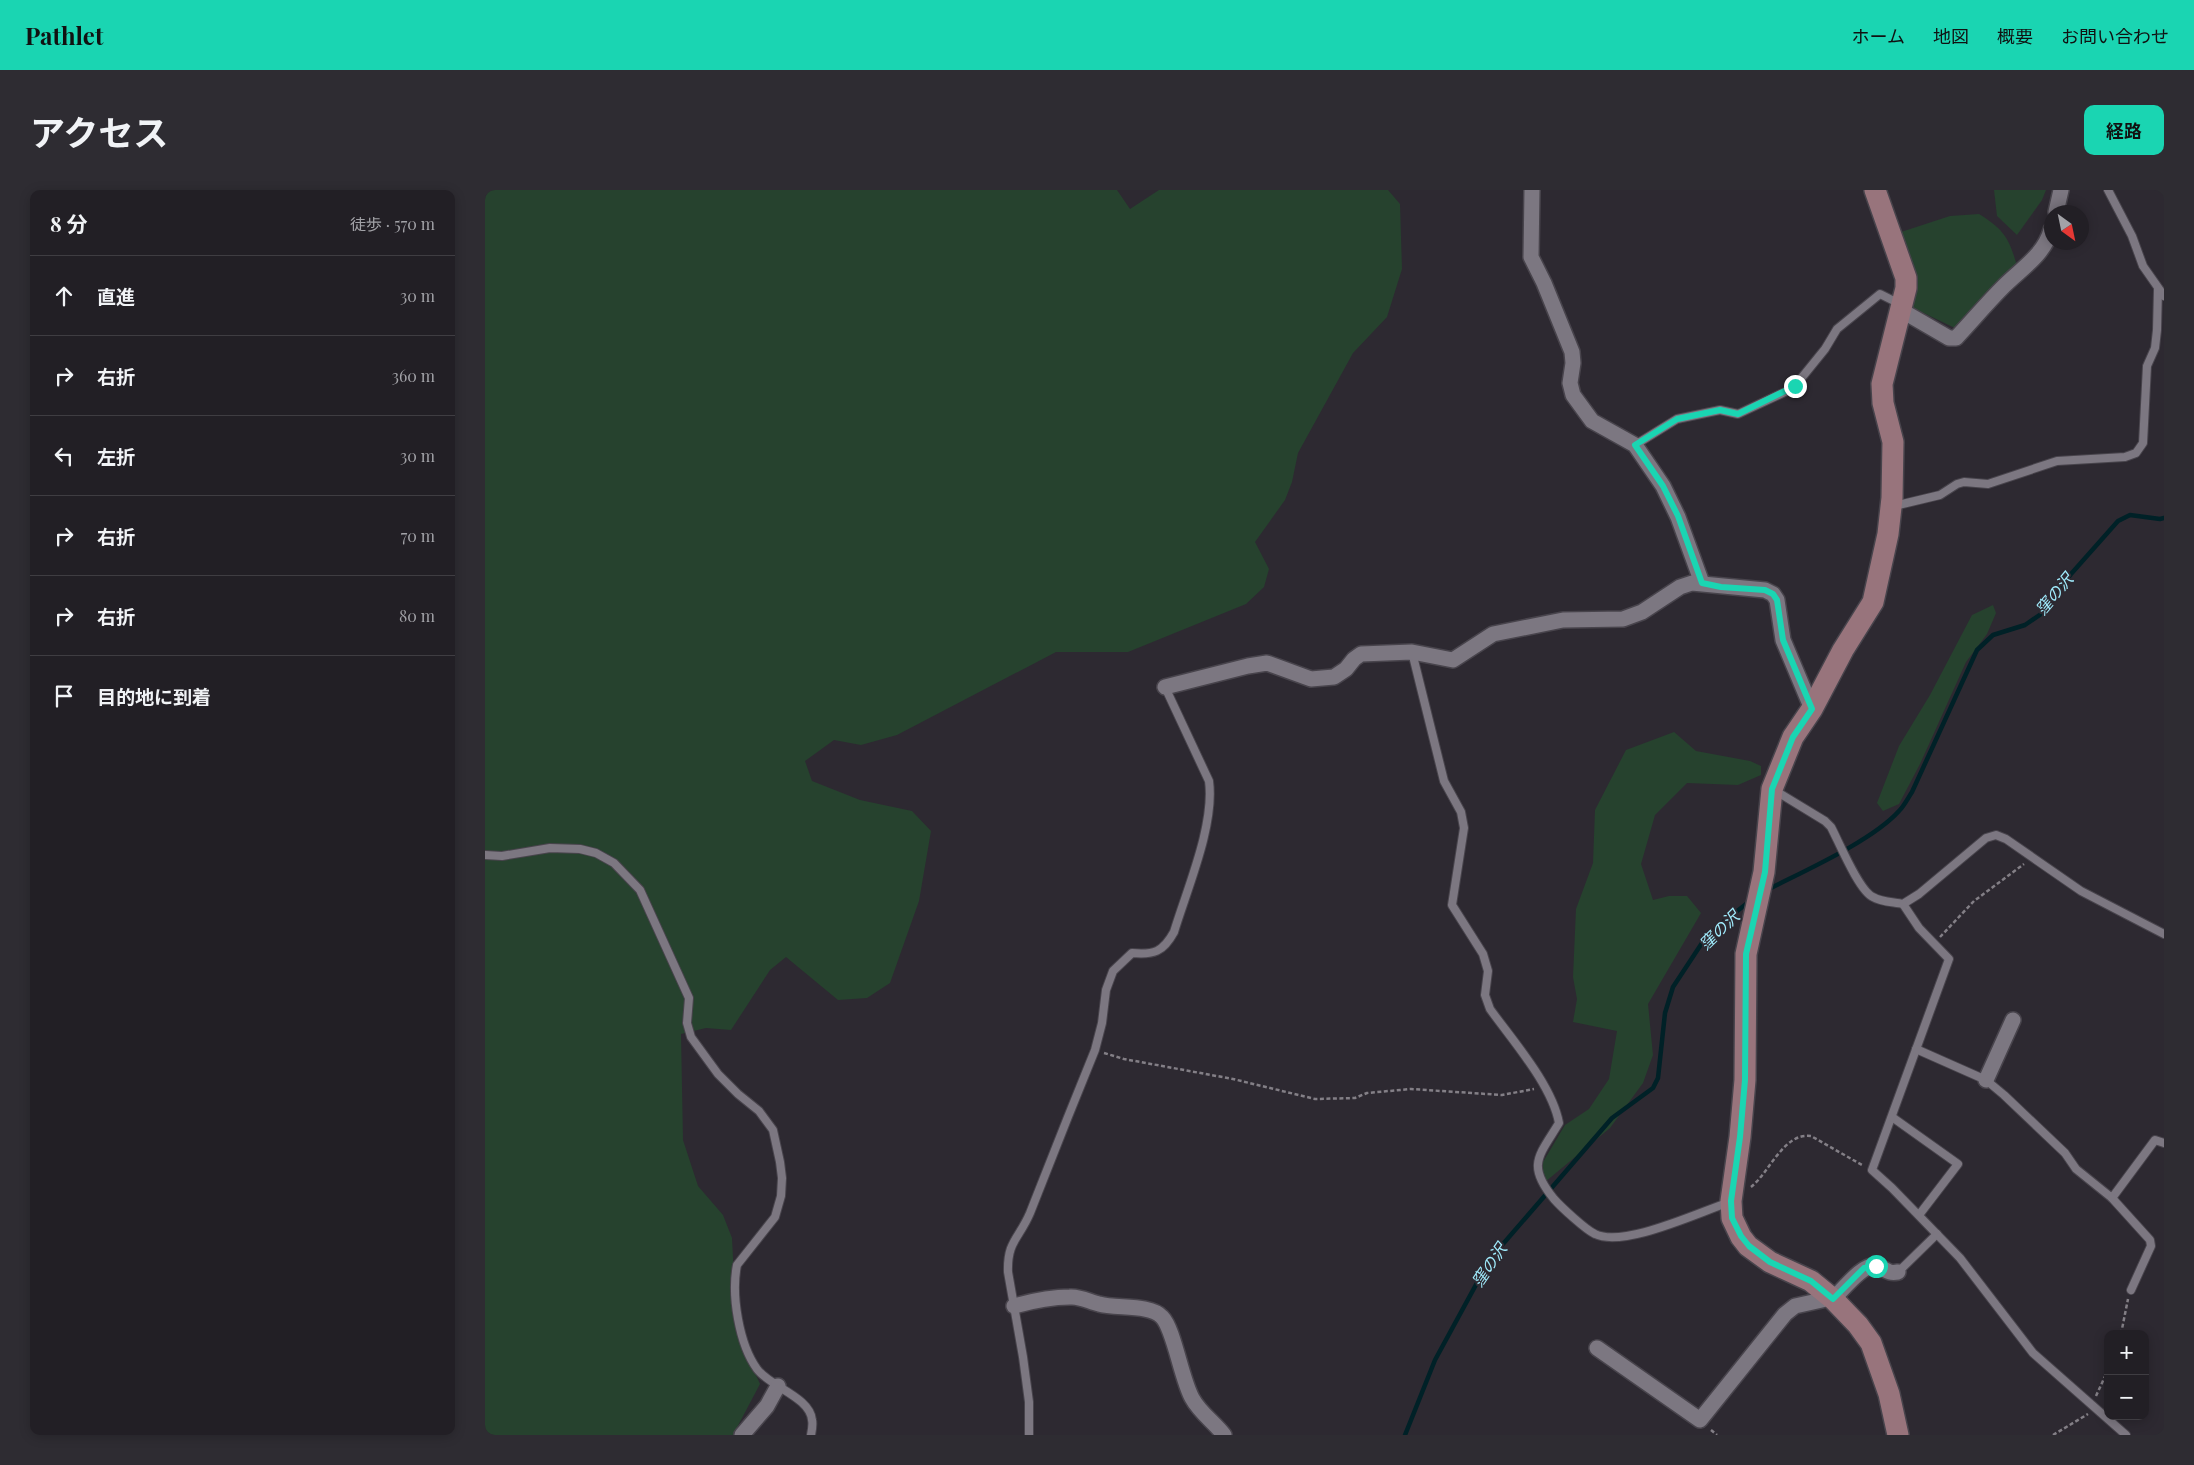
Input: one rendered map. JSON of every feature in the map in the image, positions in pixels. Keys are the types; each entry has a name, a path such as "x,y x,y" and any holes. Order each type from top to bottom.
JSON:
{"street":[{"path":"1532,190 1531,257 1545,283 1572,352 1573,363 1570,383 1573,395 1592,421 1635,445 1663,486 1678,516 1702,583"},
{"path":"1875,190 1906,278 1906,288 1900,306 1883,384 1883,403 1893,442 1892,506 1889,534 1873,602 1843,650 1812,709 1793,737 1772,789 1765,872 1746,954 1745,1080 1740,1137 1731,1201 1732,1218 1741,1236 1749,1246 1770,1262 1811,1281 1831,1297 1858,1325 1871,1343 1889,1394 1898,1435"},
{"path":"2058,205 2061,190"},
{"path":"1900,306 1949,338 1956,338 2004,285 2033,261 2044,244"},
{"path":"1165,687 1248,666 1267,664 1311,680 1334,677 1346,669 1354,658 1361,654 1412,652 1453,660 1493,634 1563,620 1623,619 1642,612 1680,587 1692,583 1702,583 1721,587 1765,590 1773,594 1777,600 1783,640 1812,709"},
{"path":"1986,1080 2013,1020"},
{"path":"1597,1348 1699,1420 1785,1314 1795,1306 1831,1297 1864,1268 1876,1266 1890,1273 1898,1272"},
{"path":"1014,1306 1039,1300 1072,1296 1117,1308 1136,1308 1156,1312 1162,1317 1169,1330 1181,1372 1192,1398 1200,1410 1224,1435"},
{"path":"742,1435 767,1406 778,1386"}],"lane":[{"path":"2108,190 2132,236 2143,266 2164,296"},
{"path":"1892,506 1940,495 1957,484 1964,482 1988,484 2057,461 2125,458 2136,454 2143,443 2147,366 2155,348 2157,330 2157,288"},
{"path":"1635,445 1677,419 1720,410 1738,414 1785,392 1795,386 1819,356 1837,329 1880,294 1900,306"},
{"path":"1412,652 1444,781 1461,812 1464,828 1452,905 1483,954 1488,972 1485,995 1490,1008 1545,1087 1557,1108 1559,1123 1538,1163 1537,1170 1545,1187 1556,1202 1595,1234 1606,1236 1655,1230 1731,1201"},
{"path":"1029,1435 1029,1402 1007,1257 1011,1245 1027,1218 1095,1050 1102,1023 1106,990 1113,971 1131,952 1157,952 1167,946 1174,932 1207,824 1211,798 1209,781 1165,687"},
{"path":"1772,789 1825,821 1831,827 1866,893 1874,898 1903,904 1919,894 1987,838 1996,835 2006,839 2081,891 2164,934"},
{"path":"485,855 502,856 550,848 580,849 596,853 614,863 640,890 689,998 687,1023 691,1038 718,1074 759,1111 773,1130 781,1170 779,1203 775,1217 737,1264 735,1274 739,1325 749,1355 757,1370 808,1406 813,1418 811,1435"},
{"path":"1903,904 1919,928 1949,959 1873,1170 1960,1258 2033,1352 2127,1435"},
{"path":"1916,1049 1986,1080 2065,1153 2076,1170 2112,1198 2150,1240 2151,1246 2131,1290"},
{"path":"1892,1117 1958,1164 1919,1215"},
{"path":"2112,1198 2155,1140 2164,1142"},
{"path":"1898,1272 1937,1234"}],"path":[{"path":"1934,944 1974,901 2033,858"},
{"path":"1095,1050 1124,1059 1233,1079 1315,1099 1355,1098 1367,1094 1411,1089 1502,1095 1545,1087"},
{"path":"1731,1201 1759,1181 1773,1160 1795,1138 1802,1135 1811,1136 1873,1170"},
{"path":"2122,1330 2131,1290"}],"green space":[{"path":"485,190 1117,190 1130,209 1159,190 1388,190 1400,204 1402,269 1387,317 1353,353 1298,453 1292,482 1285,500 1255,542 1269,569 1264,587 1246,604 1128,652 1056,652 897,735 861,745 834,740 805,761 812,781 860,800 912,811 931,831 919,901 890,983 867,998 838,1000 786,957 770,970 731,1030 706,1028 681,1034 683,1140 698,1186 723,1215 732,1238 735,1297 745,1351 760,1384 733,1435 485,1435"},
{"path":"1994,190 2046,190 2042,200 2017,235 1997,216"},
{"path":"1979,214 2001,231 2009,243 2018,269 1957,329 1909,306 1901,232 1950,216"},
{"path":"1993,605 1996,613 1987,634 1966,662 1920,764 1899,804 1883,811 1877,803 1899,746 1930,695 1972,615"},
{"path":"1674,732 1696,751 1750,761 1761,766 1761,775 1738,785 1687,783 1655,815 1641,864 1653,900 1669,896 1687,896 1701,913 1648,1004 1653,1055 1643,1083 1610,1128 1545,1182 1540,1178 1543,1162 1565,1125 1589,1109 1609,1079 1617,1031 1573,1022 1577,999 1573,977 1576,909 1593,863 1595,810 1626,750"}],"waterway":[{"name":"窪の沢","path":"1767,890 1837,855 1872,833 1901,809 1912,792 1977,650 1993,635 2025,625 2044,612 2071,574 2118,521 2130,515 2164,518"},
{"name":"窪の沢","path":"1405,1435 1435,1360 1490,1259 1612,1118 1653,1088 1658,1078 1665,1013 1673,987 1702,943 1718,926 1750,901"}],"route":[{"path":"1795,386 1738,414 1720,410 1677,419 1635,445 1663,486 1678,516 1702,583 1721,587 1765,590 1773,594 1777,600 1783,640 1812,709 1793,737 1772,789 1765,872 1746,954 1747,1032 1745,1080 1740,1137 1731,1201 1732,1218 1741,1236 1758,1254 1770,1262 1794,1271 1811,1281 1833,1299 1864,1268 1876,1266"}]}
